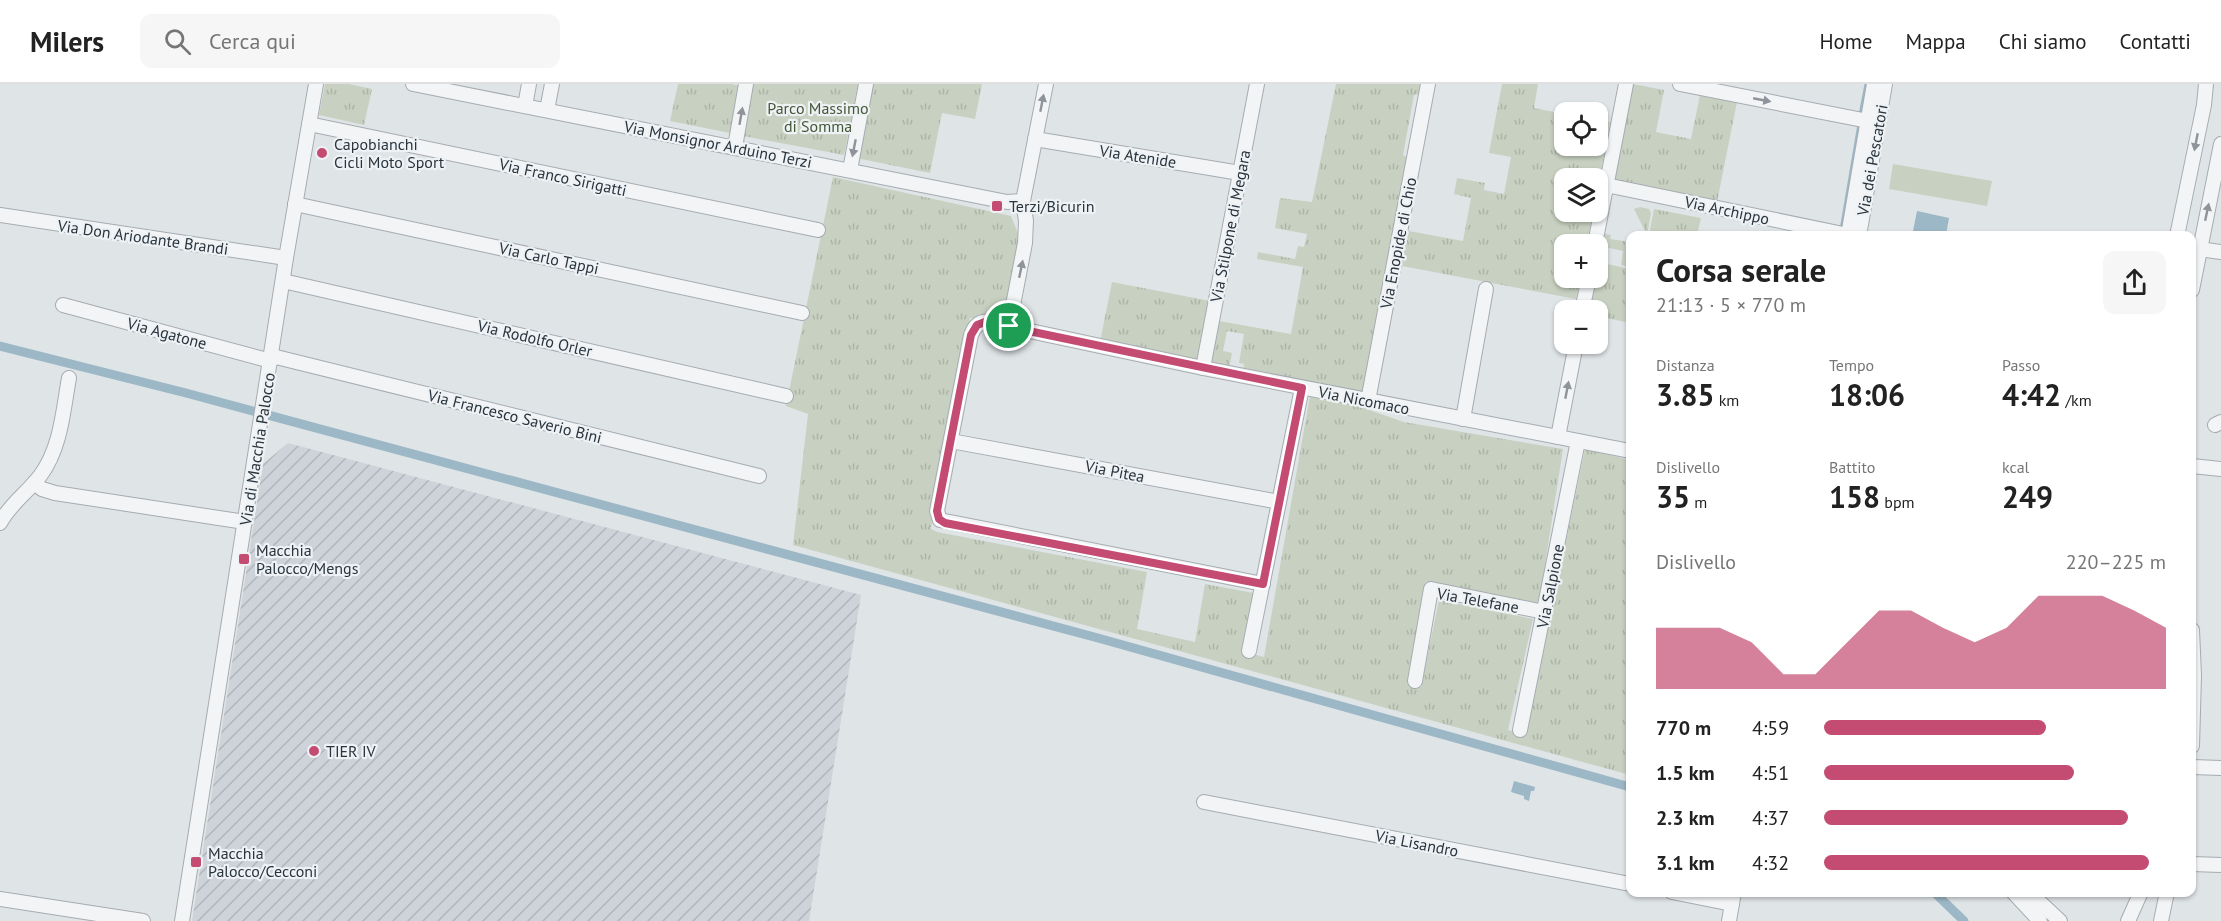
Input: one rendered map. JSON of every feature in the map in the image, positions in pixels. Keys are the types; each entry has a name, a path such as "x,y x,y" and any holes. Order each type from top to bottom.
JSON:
{"street":[{"name":"Via di Macchia Palocco","path":"182,921 286,258 316,84"},
{"name":"Via Monsignor Arduino Terzi","path":"413,84 1007,202 1023,201"},
{"path":"525,106 529,84"},
{"path":"547,110 552,84"},
{"path":"735,147 746,84"},
{"path":"850,170 866,84"},
{"path":"1009,326 1025,243 1026,221 1023,201 1046,84"},
{"name":"Via Stilpone di Megara","path":"1203,369 1257,84"},
{"name":"Via Enopide di Chio","path":"1368,401 1428,84"},
{"path":"1608,175 1626,84"},
{"path":"1680,84 1862,120"},
{"name":"Via dei Pescatori","path":"1847,231 1862,120 1874,84"},
{"name":"Via dei Pescatori","path":"1848,231 1885,84"},
{"path":"2178,231 2204,105 2206,84"},
{"name":"Via Franco Sirigatti","path":"309,124 818,230"},
{"name":"Via Atenide","path":"1035,139 1240,173"},
{"path":"2196,267 2221,144"},
{"name":"Via Archippo","path":"1608,185 1832,231"},
{"name":"Via Carlo Tappi","path":"295,204 802,313"},
{"name":"Via Don Ariodante Brandi","path":"0,215 286,258"},
{"path":"2199,249 2221,252"},
{"name":"Via Rodolfo Orler","path":"283,281 786,396"},
{"path":"1463,419 1486,290"},
{"name":"Via Agatone","path":"63,305 271,359"},
{"name":"Via Nicomaco","path":"1263,584 945,523 939,519 937,511 973,330 979,323 1009,326 1203,369 1626,450"},
{"path":"1558,437 1574,354"},
{"name":"Via Francesco Saverio Bini","path":"271,359 759,476"},
{"path":"0,523 14,503 45,468 56,444 69,378"},
{"path":"1250,651 1302,388"},
{"name":"Via Pitea","path":"951,441 1279,502"},
{"name":"Via Salpione","path":"1520,730 1578,441"},
{"path":"2196,466 2221,469"},
{"path":"34,483 55,493 245,522"},
{"name":"Via Telefane","path":"1415,681 1431,589 1544,612"},
{"path":"2196,767 2221,768"},
{"name":"Via Lisandro","path":"1204,801 1626,883"},
{"path":"2196,864 2221,865"},
{"path":"2018,897 2040,921"},
{"path":"2035,897 2061,921"},
{"path":"2127,921 2139,897"},
{"path":"2161,921 2166,897"},
{"path":"1729,921 1733,898"},
{"path":"0,899 143,921"}],"shaded area":[{"path":"288,443 861,595 809,921 192,921 263,464"}],"green space":[{"path":"325,84 349,84 372,89 364,125 319,115"},
{"path":"678,84 741,86 730,133 670,121"},
{"name":"Parco Massimo di Somma","path":"753,84 858,84 844,155 743,136"},
{"path":"871,84 982,84 975,119 942,113 930,173 856,158"},
{"path":"1336,84 1423,84 1421,94 1414,95 1403,155 1409,159 1363,395 1243,370 1244,364 1239,363 1244,334 1227,331 1223,351 1232,353 1229,368 1210,365 1219,321 1291,334 1303,267 1257,259 1258,252 1295,259 1298,246 1304,247 1307,234 1275,228 1280,198 1312,202"},
{"path":"1502,84 1538,84 1534,108 1554,112 1554,156 1604,156 1602,168 1554,168 1554,222 1591,222 1589,234 1554,234 1554,288 1578,288 1576,299 1402,266 1409,231 1463,241 1471,198 1454,194 1457,178 1485,183 1484,190 1504,194 1511,157 1489,153"},
{"path":"1633,84 1664,90 1656,132 1691,139 1700,95 1737,102 1717,202 1613,182"},
{"path":"1893,164 1992,181 1987,206 1889,189"},
{"path":"833,177 1011,216 1019,236 1007,318 1003,323 970,318 931,529 1147,572 1137,629 1195,642 1205,584 1254,593 1246,652 1264,657 1311,390 1404,422 1563,449 1539,603 1426,582 1410,685 1421,687 1439,600 1533,619 1508,730 1526,735 1585,449 1626,459 1626,774 793,545 808,414 786,406"},
{"path":"1640,207 1649,209 1651,213 1648,231 1645,231 1634,209"},
{"path":"1654,209 1701,218 1698,231 1650,231"},
{"path":"1608,234 1611,235 1610,239 1626,241 1626,266 1621,265 1623,251 1608,248"},
{"path":"1608,264 1626,268 1626,322 1608,318 1608,300 1589,300 1592,288 1608,288"},
{"path":"1112,282 1210,301 1198,361 1100,342"}],"water":[{"path":"1917,211 1949,218 1947,231 1913,231"},
{"path":"1514,781 1535,787 1534,791 1531,791 1529,801 1524,799 1524,796 1511,792"}],"waterway":[{"path":"1860,115 1866,84"},
{"path":"1841,230 1859,124"},
{"path":"0,346 186,393 1098,638 1626,786"},
{"path":"1939,897 1964,921"}],"place":[{"name":"Capobianchi Cicli Moto Sport","path":"322,153"},
{"name":"Terzi/Bicurin","path":"997,206"},
{"name":"Macchia Palocco/Mengs","path":"244,559"},
{"name":"TIER IV","path":"314,751"},
{"name":"Macchia Palocco/Cecconi","path":"196,862"}],"route":[{"path":"979,323 1009,326 1203,369 1302,388 1263,584 945,523 939,519 937,511 971,335 979,323"}]}
